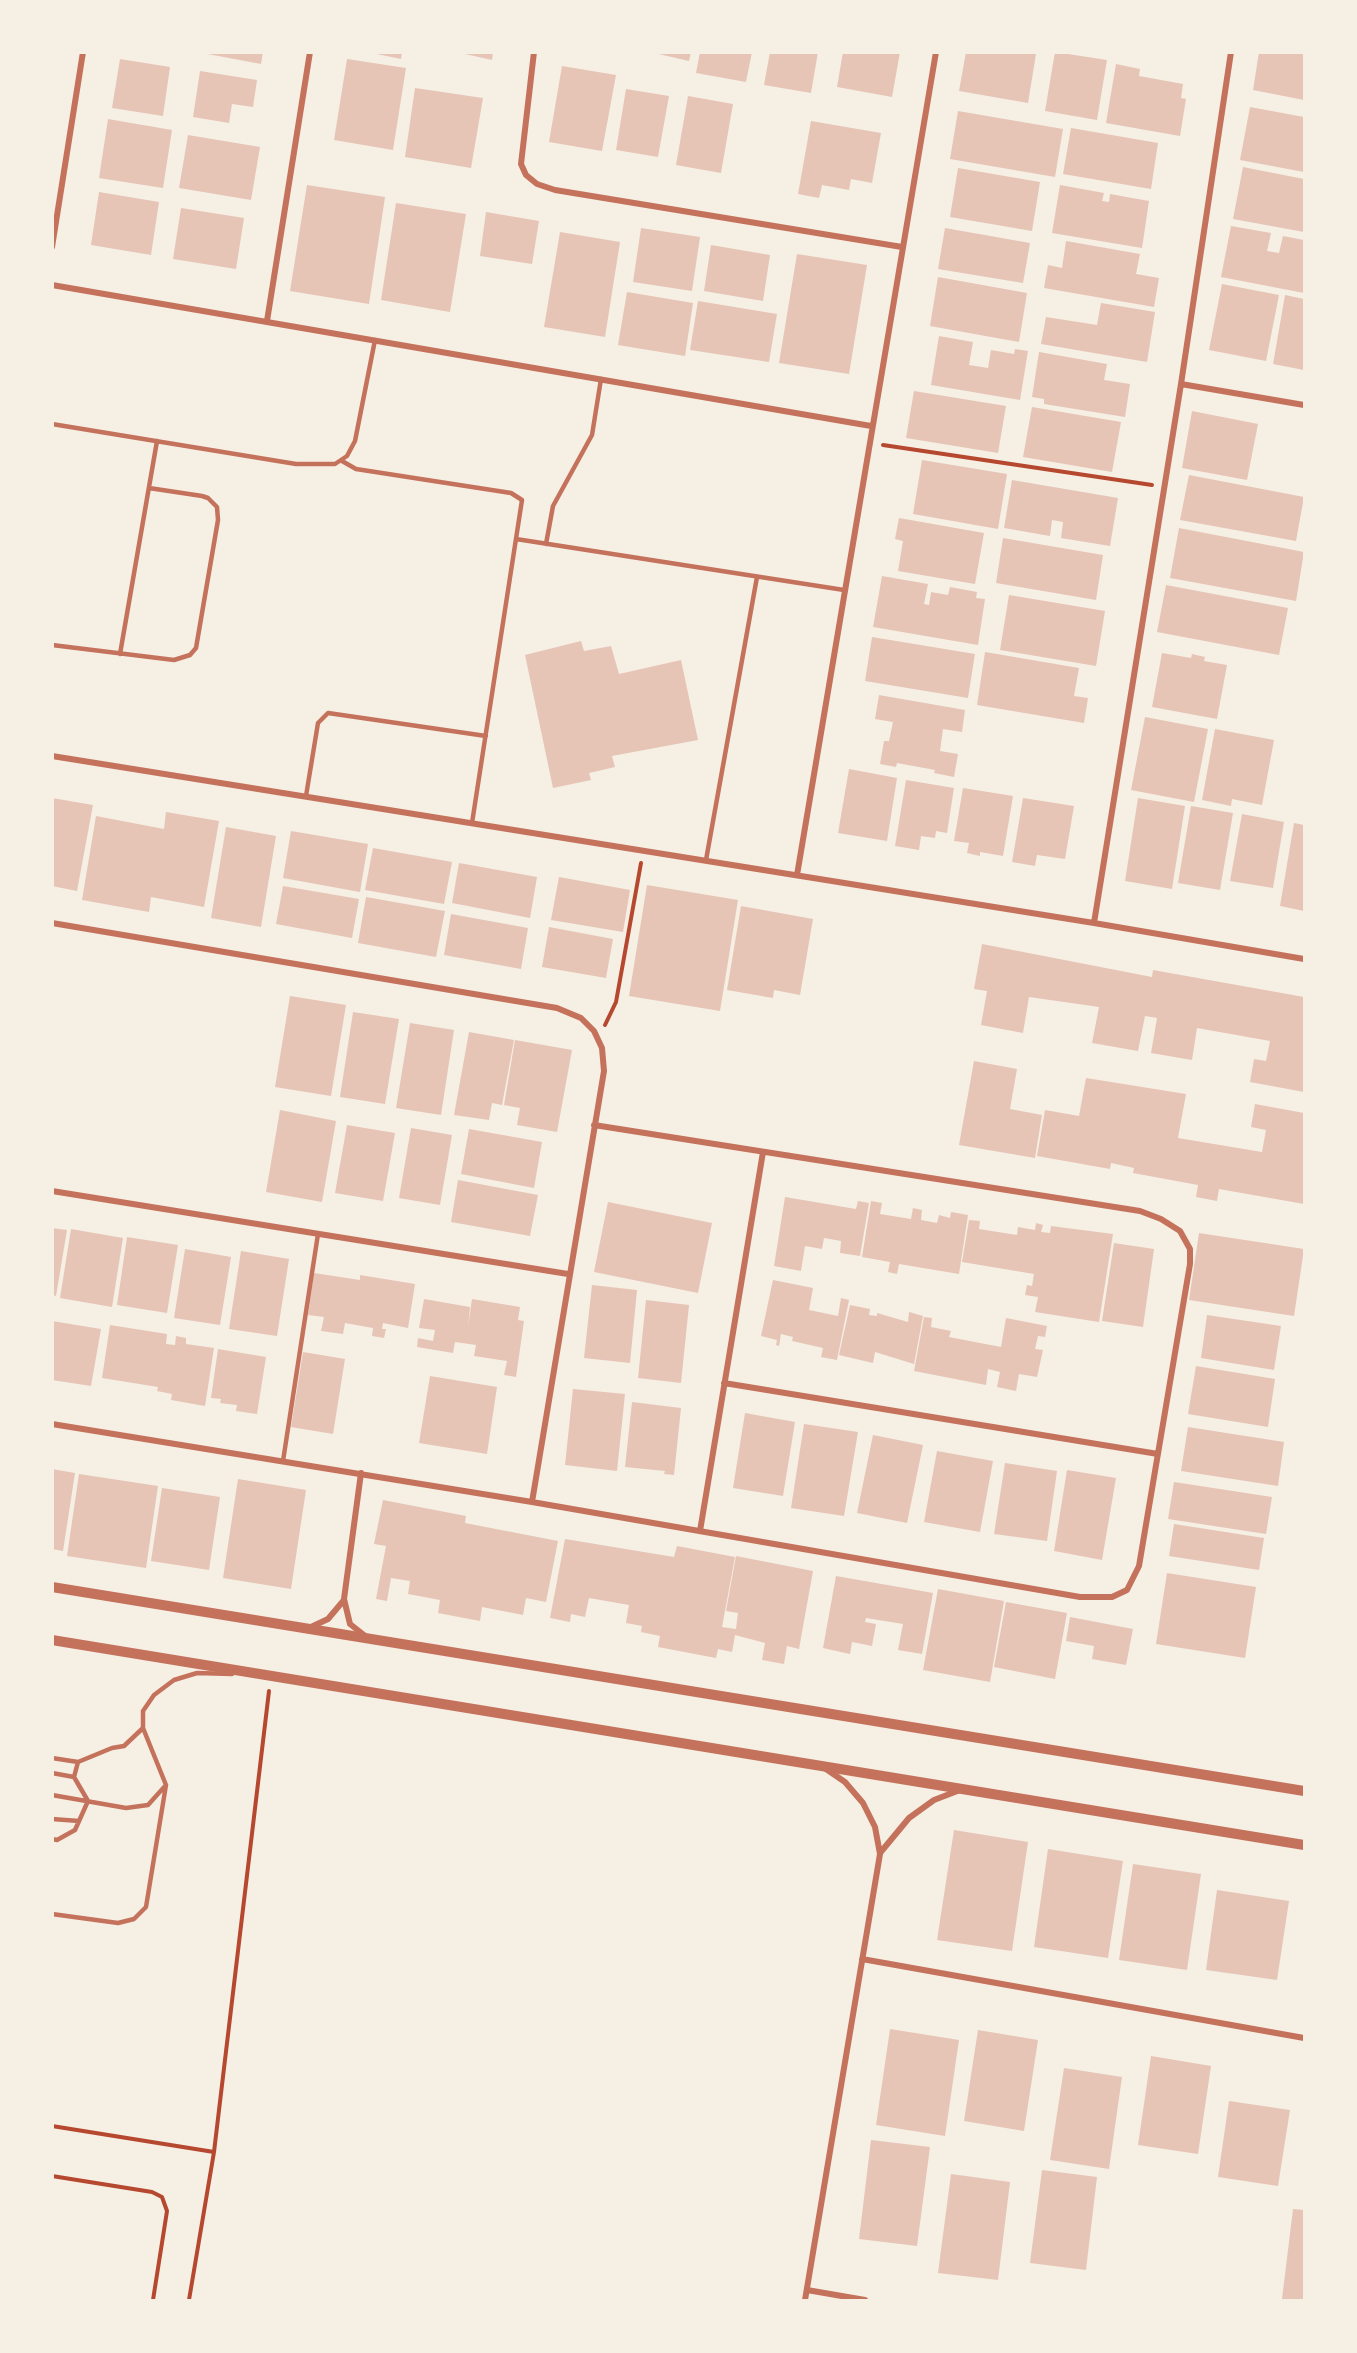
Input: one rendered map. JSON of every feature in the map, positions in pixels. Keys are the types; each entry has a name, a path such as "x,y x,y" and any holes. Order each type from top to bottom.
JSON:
{"street":[{"path":"52,247 83,52"},
{"path":"267,321 310,52"},
{"path":"534,52 521,164 526,175 537,184 555,190 902,247"},
{"path":"797,875 868,443 936,52"},
{"path":"1094,923 1181,384 1231,52"},
{"path":"52,285 871,426"},
{"path":"1181,384 1305,405"},
{"path":"52,756 706,860 1305,959"},
{"path":"52,923 557,1008 581,1018 599,1039 604,1057 604,1071 568,1274 532,1502"},
{"path":"52,1424 361,1473 1080,1597 1112,1597 1127,1590 1137,1575 1191,1259 1188,1244 1173,1226 1140,1211 594,1125"},
{"path":"700,1531 762,1152"},
{"path":"52,1191 568,1274"},
{"path":"724,1383 1158,1454"},
{"path":"361,1473 344,1599 350,1624 370,1638"},
{"path":"52,1587 1305,1792"},
{"path":"305,1628 328,1618 344,1599"},
{"path":"52,1640 962,1790 1301,1843"},
{"path":"805,2301 880,1854 875,1827 863,1803 845,1782 823,1767"},
{"path":"880,1854 898,1828 915,1813 934,1800 962,1790"},
{"path":"862,1959 1305,2038"},
{"path":"807,2290 865,2301"}],"lane":[{"path":"52,424 305,465 326,466 342,461 352,447 359,427 375,340"},
{"path":"546,544 553,506 592,435 601,379"},
{"path":"120,654 157,441"},
{"path":"342,461 356,469 518,495 522,504 472,823"},
{"path":"53,646 182,659 190,655 199,640 218,520 217,507 208,498 202,496 149,488"},
{"path":"516,539 844,590"},
{"path":"706,860 757,577"},
{"path":"306,796 318,723 328,713 486,736"},
{"path":"283,1461 318,1234"},
{"path":"52,1914 118,1923 134,1919 146,1907 166,1785 143,1728 143,1711 154,1695 174,1680 197,1674 271,1675"},
{"path":"52,1758 78,1762 112,1748 124,1746 143,1728"},
{"path":"78,1762 74,1777 88,1801"},
{"path":"52,1773 74,1777"},
{"path":"52,1795 126,1808 148,1805 166,1785"},
{"path":"52,1839 57,1840 75,1830 88,1801"},
{"path":"52,1819 79,1821"},
{"path":"1301,1843 1305,1853"}],"path":[{"path":"868,443 1164,487"},
{"path":"599,1039 616,1002 643,850"},
{"path":"189,2301 214,2152 271,1675"},
{"path":"52,2126 214,2152"},
{"path":"52,2176 152,2192 162,2197 167,2211 153,2301"}],"building":[{"path":"197,52 263,52 261,64"},
{"path":"367,52 402,52 401,59"},
{"path":"456,52 493,52 492,60"},
{"path":"650,52 691,52 689,61"},
{"path":"700,52 752,52 746,82 696,73"},
{"path":"770,52 818,52 811,93 764,85"},
{"path":"843,52 900,52 892,97 837,87"},
{"path":"966,52 1036,54 1028,103 959,91"},
{"path":"1055,52 1107,60 1097,120 1045,111"},
{"path":"1259,52 1304,52 1304,100 1253,90"},
{"path":"120,59 170,67 163,116 112,108"},
{"path":"347,59 406,68 393,150 334,140"},
{"path":"1116,64 1140,69 1139,76 1183,84 1181,98 1186,99 1180,136 1106,123"},
{"path":"562,66 616,75 602,151 549,142"},
{"path":"200,71 257,80 253,107 232,104 229,123 193,117"},
{"path":"415,88 483,98 471,168 405,157"},
{"path":"626,89 669,96 658,157 616,150"},
{"path":"688,96 733,104 721,173 676,165"},
{"path":"1250,107 1304,117 1304,172 1240,160"},
{"path":"958,111 1063,129 1055,177 950,159"},
{"path":"108,119 172,130 163,188 99,178"},
{"path":"811,121 881,133 872,183 851,179 849,190 822,185 819,198 798,194"},
{"path":"1071,128 1158,143 1151,189 1063,174"},
{"path":"188,135 260,147 251,200 179,188"},
{"path":"1243,167 1304,179 1304,232 1233,219"},
{"path":"958,168 1040,182 1032,231 950,217"},
{"path":"307,185 385,197 369,304 290,291"},
{"path":"1060,185 1104,193 1102,201 1109,202 1110,194 1149,201 1142,248 1052,233"},
{"path":"99,192 159,202 151,255 91,245"},
{"path":"396,203 466,214 450,312 381,300"},
{"path":"181,208 244,218 236,269 173,259"},
{"path":"486,212 539,221 532,264 480,256"},
{"path":"1231,226 1271,233 1267,251 1279,253 1283,236 1304,240 1304,293 1221,277"},
{"path":"641,228 700,237 692,291 633,282"},
{"path":"945,228 1030,243 1023,283 938,269"},
{"path":"560,232 620,242 605,337 544,327"},
{"path":"1066,241 1140,254 1136,274 1159,278 1154,307 1044,288 1048,265 1062,268"},
{"path":"711,245 770,255 763,301 704,291"},
{"path":"797,254 867,265 849,374 779,363"},
{"path":"938,277 1027,293 1019,342 930,326"},
{"path":"1222,284 1279,295 1266,361 1209,350"},
{"path":"627,292 693,303 685,356 618,345"},
{"path":"1285,295 1304,299 1304,370 1273,364"},
{"path":"698,301 777,314 769,362 690,350"},
{"path":"1101,303 1155,312 1147,362 1041,344 1046,317 1097,325"},
{"path":"939,336 973,342 969,365 988,368 991,350 1014,354 1015,349 1028,351 1020,400 931,385"},
{"path":"1039,352 1107,364 1104,380 1130,384 1125,417 1044,404 1044,399 1032,397"},
{"path":"914,391 1006,406 998,453 906,438"},
{"path":"1032,407 1121,422 1112,472 1023,457"},
{"path":"1192,411 1258,424 1247,480 1182,468"},
{"path":"922,460 1007,474 998,529 913,514"},
{"path":"1189,475 1304,497 1296,541 1180,520"},
{"path":"1012,480 1118,498 1110,546 1061,538 1063,522 1052,520 1050,536 1004,528"},
{"path":"899,518 984,533 975,584 898,571 903,541 895,539"},
{"path":"1179,528 1304,552 1296,601 1170,578"},
{"path":"1003,538 1103,555 1096,600 996,583"},
{"path":"882,576 928,584 924,604 929,605 931,592 948,595 950,587 977,592 976,598 985,599 978,645 873,627"},
{"path":"1166,585 1288,608 1279,655 1157,632"},
{"path":"1009,595 1105,611 1096,666 1000,650"},
{"path":"872,637 975,654 968,698 865,681"},
{"path":"581,641 584,651 611,646 619,674 681,660 698,740 612,756 615,767 589,773 591,780 553,788 525,655"},
{"path":"985,652 1079,668 1074,696 1088,698 1084,723 977,705"},
{"path":"1162,653 1191,658 1192,654 1205,657 1204,661 1227,665 1217,719 1152,707"},
{"path":"879,695 965,710 962,732 943,729 940,751 958,754 954,777 934,773 935,770 897,763 896,767 880,764 884,741 889,741 893,722 875,719"},
{"path":"1145,717 1208,729 1194,802 1131,790"},
{"path":"1215,729 1274,740 1262,805 1232,799 1231,806 1202,800"},
{"path":"849,769 897,778 887,841 838,833"},
{"path":"906,780 954,788 947,833 936,831 935,838 921,836 919,850 895,846"},
{"path":"963,788 1013,796 1003,856 980,852 980,856 967,853 969,843 954,841"},
{"path":"52,798 93,805 77,891 52,886"},
{"path":"1023,798 1074,806 1065,859 1037,855 1035,866 1012,862"},
{"path":"1138,798 1185,806 1172,889 1125,881"},
{"path":"1191,806 1233,813 1220,890 1178,883"},
{"path":"166,812 219,821 204,907 151,897 149,912 82,900 96,816 164,829"},
{"path":"1242,814 1284,822 1273,888 1230,881"},
{"path":"1294,823 1304,825 1304,911 1280,906"},
{"path":"226,827 276,836 261,927 211,918"},
{"path":"291,831 368,844 360,892 283,878"},
{"path":"373,848 452,862 444,904 365,890"},
{"path":"459,863 537,877 530,918 452,903"},
{"path":"559,877 630,890 623,932 551,920"},
{"path":"647,885 738,900 720,1011 629,996"},
{"path":"283,886 359,899 352,938 276,924"},
{"path":"366,897 445,911 436,957 358,943"},
{"path":"741,906 813,919 800,995 774,990 773,998 727,990"},
{"path":"451,914 528,928 521,969 444,955"},
{"path":"549,927 613,939 606,978 542,967"},
{"path":"982,944 1152,977 1153,970 1304,997 1304,1092 1250,1082 1254,1059 1266,1061 1270,1041 1197,1028 1192,1060 1151,1053 1157,1018 1145,1016 1138,1051 1092,1043 1099,1007 1029,997 1023,1033 981,1025 987,991 974,989"},
{"path":"290,996 346,1005 331,1096 275,1087"},
{"path":"353,1012 399,1019 385,1104 340,1097"},
{"path":"410,1023 454,1030 441,1115 396,1108"},
{"path":"469,1032 514,1040 502,1105 492,1103 489,1120 454,1115"},
{"path":"515,1040 572,1050 557,1132 517,1125 520,1108 504,1105"},
{"path":"974,1061 1017,1069 1010,1109 1042,1115 1035,1158 959,1145"},
{"path":"1086,1078 1186,1094 1178,1138 1262,1152 1266,1130 1251,1127 1255,1104 1304,1113 1304,1204 1219,1189 1217,1201 1196,1197 1198,1185 1133,1173 1134,1168 1111,1163 1110,1169 1037,1156 1045,1110 1079,1116"},
{"path":"280,1110 336,1121 322,1202 266,1192"},
{"path":"347,1125 395,1133 383,1201 335,1193"},
{"path":"411,1128 452,1135 440,1205 399,1198"},
{"path":"469,1129 542,1142 534,1188 461,1174"},
{"path":"458,1180 538,1195 530,1236 451,1222"},
{"path":"785,1197 856,1209 858,1201 869,1203 860,1256 840,1253 841,1241 824,1238 822,1249 805,1246 801,1271 774,1266"},
{"path":"871,1201 882,1203 880,1214 911,1219 913,1208 922,1210 921,1220 937,1223 939,1215 950,1218 951,1212 968,1215 959,1274 899,1264 897,1274 888,1272 890,1262 862,1257"},
{"path":"608,1202 712,1223 698,1293 594,1272"},
{"path":"969,1220 980,1221 979,1229 1017,1235 1018,1227 1035,1230 1036,1223 1043,1225 1041,1232 1050,1233 1051,1226 1113,1234 1099,1322 1035,1312 1038,1297 1025,1295 1027,1285 1032,1286 1034,1274 962,1262"},
{"path":"52,1228 67,1230 56,1296 52,1295"},
{"path":"71,1229 123,1238 112,1307 60,1298"},
{"path":"1199,1233 1304,1249 1294,1316 1189,1300"},
{"path":"127,1237 178,1245 167,1313 117,1305"},
{"path":"1114,1243 1154,1249 1143,1327 1102,1321"},
{"path":"185,1249 231,1257 220,1325 174,1318"},
{"path":"241,1251 289,1259 277,1336 229,1329"},
{"path":"314,1273 360,1280 360,1275 415,1284 408,1328 383,1323 382,1329 386,1329 384,1338 372,1336 373,1328 345,1323 343,1334 321,1331 324,1317 308,1315"},
{"path":"773,1280 813,1288 809,1310 838,1316 841,1298 849,1300 837,1360 821,1357 823,1348 792,1341 793,1337 781,1334 779,1346 776,1345 777,1340 761,1336"},
{"path":"592,1285 637,1290 630,1363 584,1358"},
{"path":"424,1299 470,1307 468,1327 472,1299 520,1307 518,1320 524,1321 516,1377 504,1375 507,1361 474,1356 476,1345 455,1342 453,1353 417,1347 418,1338 433,1341 435,1330 419,1328"},
{"path":"646,1300 689,1305 681,1383 638,1378"},
{"path":"850,1305 870,1309 869,1315 877,1316 877,1313 908,1322 909,1312 923,1316 914,1364 875,1352 873,1363 839,1355"},
{"path":"1207,1315 1281,1326 1274,1370 1201,1358"},
{"path":"924,1317 932,1318 931,1327 951,1331 949,1337 1001,1347 1006,1318 1047,1326 1045,1337 1038,1336 1035,1349 1043,1350 1037,1377 1019,1374 1016,1391 997,1387 1000,1372 988,1369 986,1385 914,1371"},
{"path":"52,1321 101,1329 91,1386 52,1380"},
{"path":"110,1325 167,1334 166,1344 175,1345 176,1336 186,1338 186,1344 214,1348 205,1406 171,1400 172,1394 157,1391 158,1387 102,1378"},
{"path":"218,1349 266,1357 257,1414 236,1411 237,1405 220,1403 221,1399 211,1398"},
{"path":"303,1352 345,1359 333,1434 291,1427"},
{"path":"1196,1366 1275,1379 1268,1427 1188,1414"},
{"path":"430,1376 497,1387 487,1454 419,1443"},
{"path":"573,1389 625,1394 617,1471 565,1465"},
{"path":"632,1402 681,1408 674,1475 664,1474 665,1471 625,1467"},
{"path":"745,1413 795,1422 783,1496 733,1488"},
{"path":"804,1424 858,1432 844,1516 791,1508"},
{"path":"1188,1427 1284,1442 1278,1486 1181,1471"},
{"path":"873,1435 923,1445 907,1523 857,1513"},
{"path":"937,1451 993,1461 980,1532 924,1522"},
{"path":"1005,1463 1057,1471 1047,1541 994,1534"},
{"path":"52,1469 75,1473 63,1551 52,1549"},
{"path":"1067,1470 1116,1478 1102,1560 1054,1551"},
{"path":"79,1474 158,1486 146,1568 67,1556"},
{"path":"238,1479 306,1490 291,1589 223,1578"},
{"path":"1174,1482 1272,1497 1266,1534 1168,1519"},
{"path":"162,1488 220,1497 209,1570 151,1561"},
{"path":"383,1500 466,1516 465,1523 558,1541 546,1602 526,1598 523,1615 482,1607 480,1621 438,1613 440,1600 408,1594 410,1581 391,1578 387,1601 376,1599 386,1546 374,1544"},
{"path":"1174,1524 1264,1538 1259,1570 1169,1556"},
{"path":"565,1539 674,1557 677,1546 735,1557 722,1627 736,1629 738,1613 726,1611 736,1556 813,1571 799,1649 787,1646 784,1664 762,1660 765,1643 735,1635 732,1652 718,1649 716,1658 658,1647 660,1636 641,1632 642,1626 626,1623 629,1605 589,1598 585,1617 571,1614 570,1622 550,1618"},
{"path":"1167,1573 1256,1587 1245,1658 1156,1644"},
{"path":"836,1576 933,1593 922,1654 898,1650 903,1624 866,1618 865,1622 876,1624 872,1646 852,1642 850,1654 823,1648"},
{"path":"938,1589 1004,1601 990,1682 923,1670"},
{"path":"1006,1602 1067,1613 1055,1679 994,1667"},
{"path":"1070,1617 1133,1629 1126,1665 1092,1659 1094,1646 1066,1641"},
{"path":"954,1830 1028,1842 1012,1951 937,1940"},
{"path":"1048,1849 1123,1861 1108,1958 1034,1947"},
{"path":"1133,1864 1201,1874 1187,1970 1119,1960"},
{"path":"1217,1890 1289,1901 1277,1980 1206,1970"},
{"path":"890,2029 959,2040 945,2136 876,2125"},
{"path":"978,2030 1038,2040 1024,2131 964,2121"},
{"path":"1151,2056 1211,2066 1198,2154 1138,2145"},
{"path":"1064,2068 1122,2077 1109,2169 1050,2160"},
{"path":"1229,2101 1290,2110 1278,2186 1218,2177"},
{"path":"871,2140 930,2147 917,2246 859,2239"},
{"path":"1042,2170 1097,2177 1086,2270 1030,2263"},
{"path":"951,2174 1010,2182 998,2280 938,2273"},
{"path":"1293,2209 1304,2210 1304,2300 1282,2299"}]}
